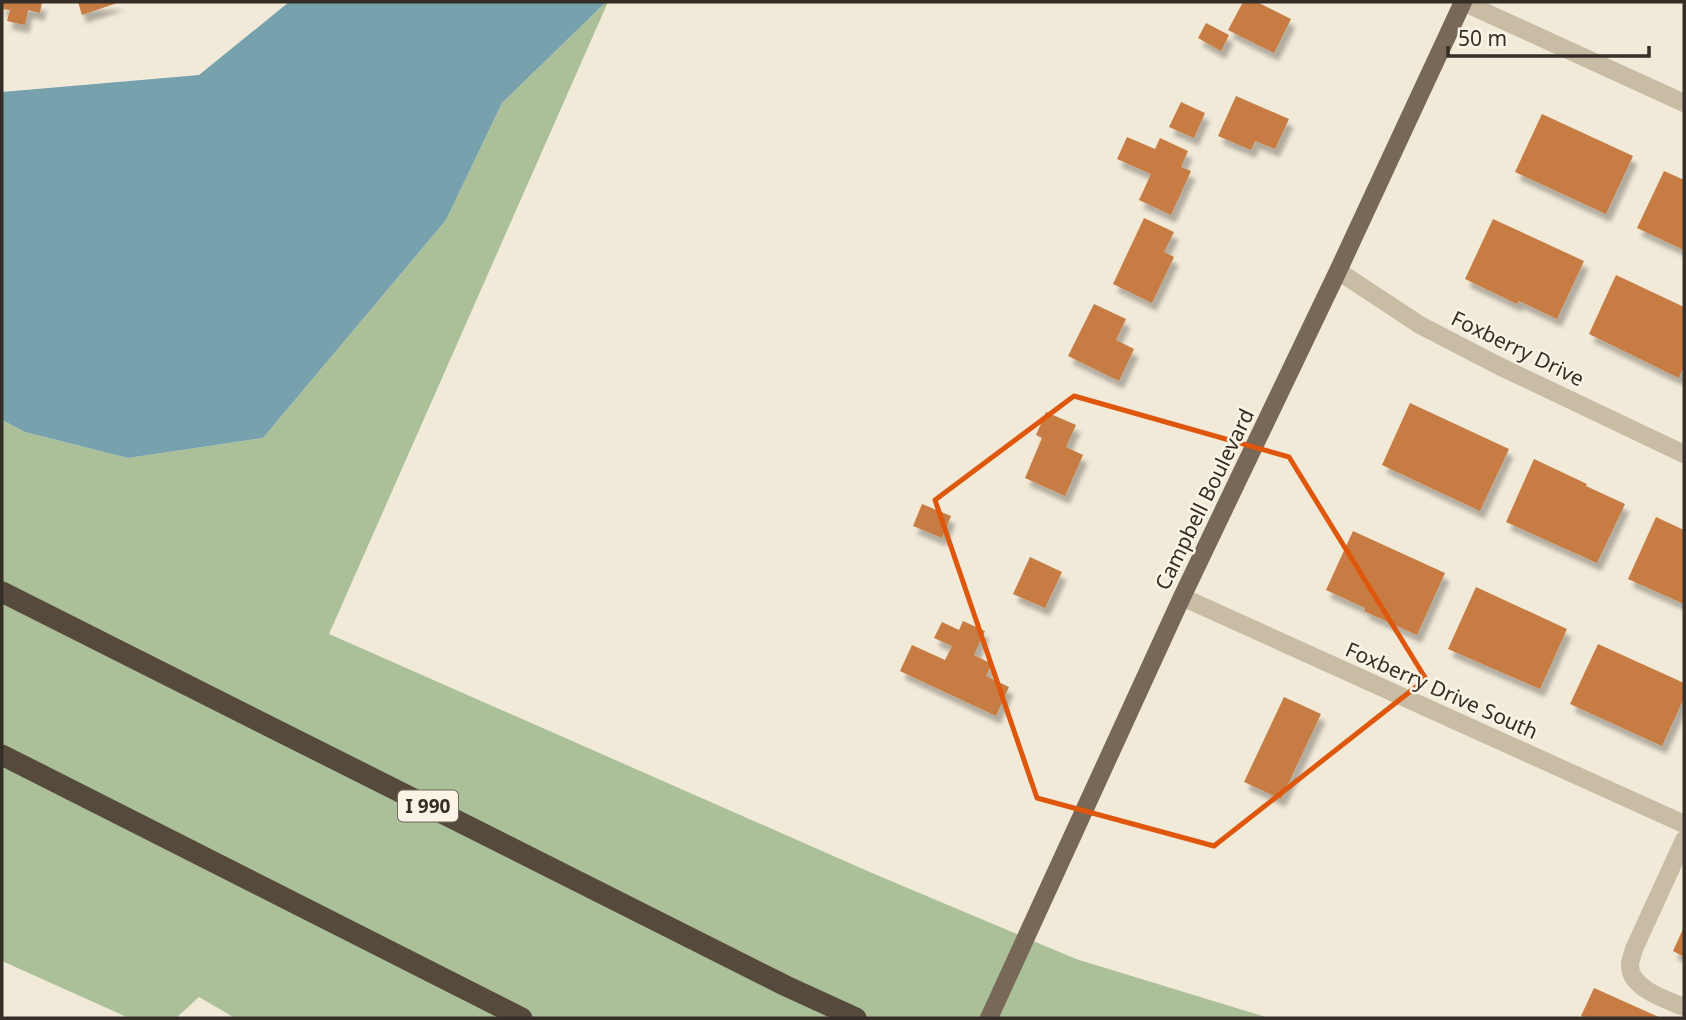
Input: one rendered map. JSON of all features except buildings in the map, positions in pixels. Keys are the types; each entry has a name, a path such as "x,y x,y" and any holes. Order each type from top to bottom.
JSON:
{"highway":[{"name":"I 990","path":"2,592 786,986 856,1018"},
{"path":"2,755 522,1018"}],"main road":[{"name":"Campbell Boulevard","path":"989,1018 1182,597 1463,2"}],"street":[{"path":"1463,2 1684,103"},
{"name":"Foxberry Drive","path":"1338,271 1420,325 1499,366 1684,454"},
{"name":"Foxberry Drive South","path":"1182,597 1684,824"},
{"path":"1684,840 1634,949 1629,966 1634,978 1645,990 1684,1007"}],"highlighted area":[{"path":"1074,396 1289,457 1426,679 1214,846 1037,798 935,500"}],"green space":[{"path":"606,2 329,634 872,873 1076,959 1269,1018 235,1018 199,997 176,1018 129,1018 2,961 2,420 25,432 128,458 263,438 446,220 502,103"}],"water":[{"path":"289,2 606,2 502,103 446,220 263,438 128,458 25,432 2,420 2,92 199,75"}]}
